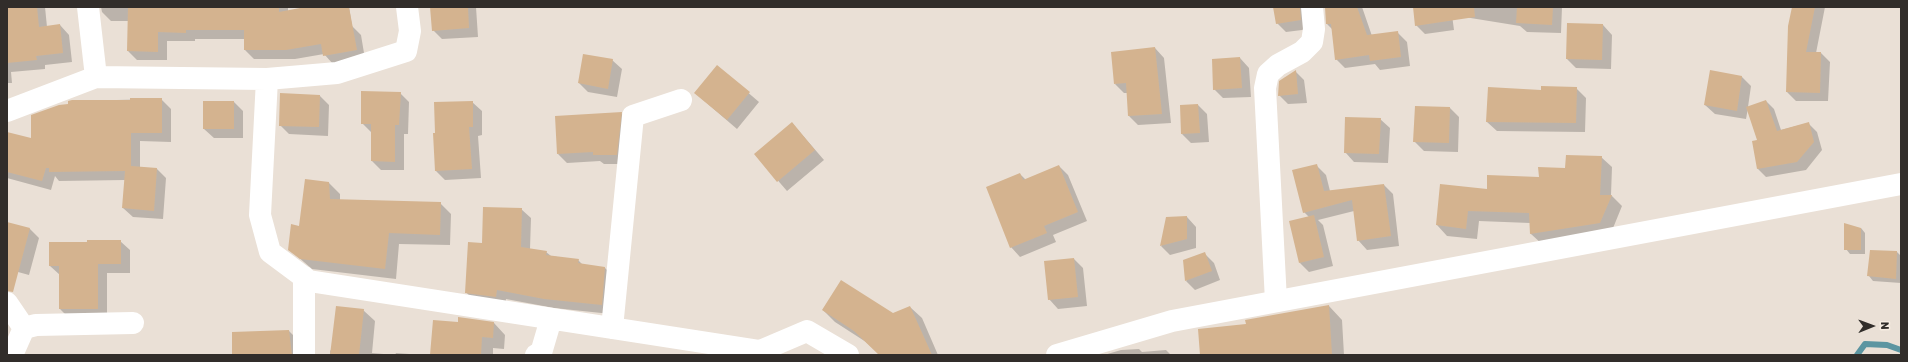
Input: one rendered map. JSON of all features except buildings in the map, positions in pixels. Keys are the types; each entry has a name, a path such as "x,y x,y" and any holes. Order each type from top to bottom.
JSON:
{"street":[{"path":"88,7 96,77"},
{"path":"7,110 96,77 267,79 336,73 406,51 410,31 407,7"},
{"path":"1276,301 1265,88 1268,74 1278,65 1302,52 1312,42 1314,29 1312,7"},
{"path":"267,79 260,215 270,252 309,281 763,352 806,331 848,355"},
{"path":"612,328 633,116 681,100"},
{"path":"1057,355 1172,321 1901,184"},
{"path":"304,277 304,355"},
{"path":"7,303 24,328"},
{"path":"540,354 550,319"},
{"path":"24,328 36,325 132,323"},
{"path":"12,355 24,328"}],"waterway":[{"path":"1857,355 1865,344 1887,345 1901,350"}]}
